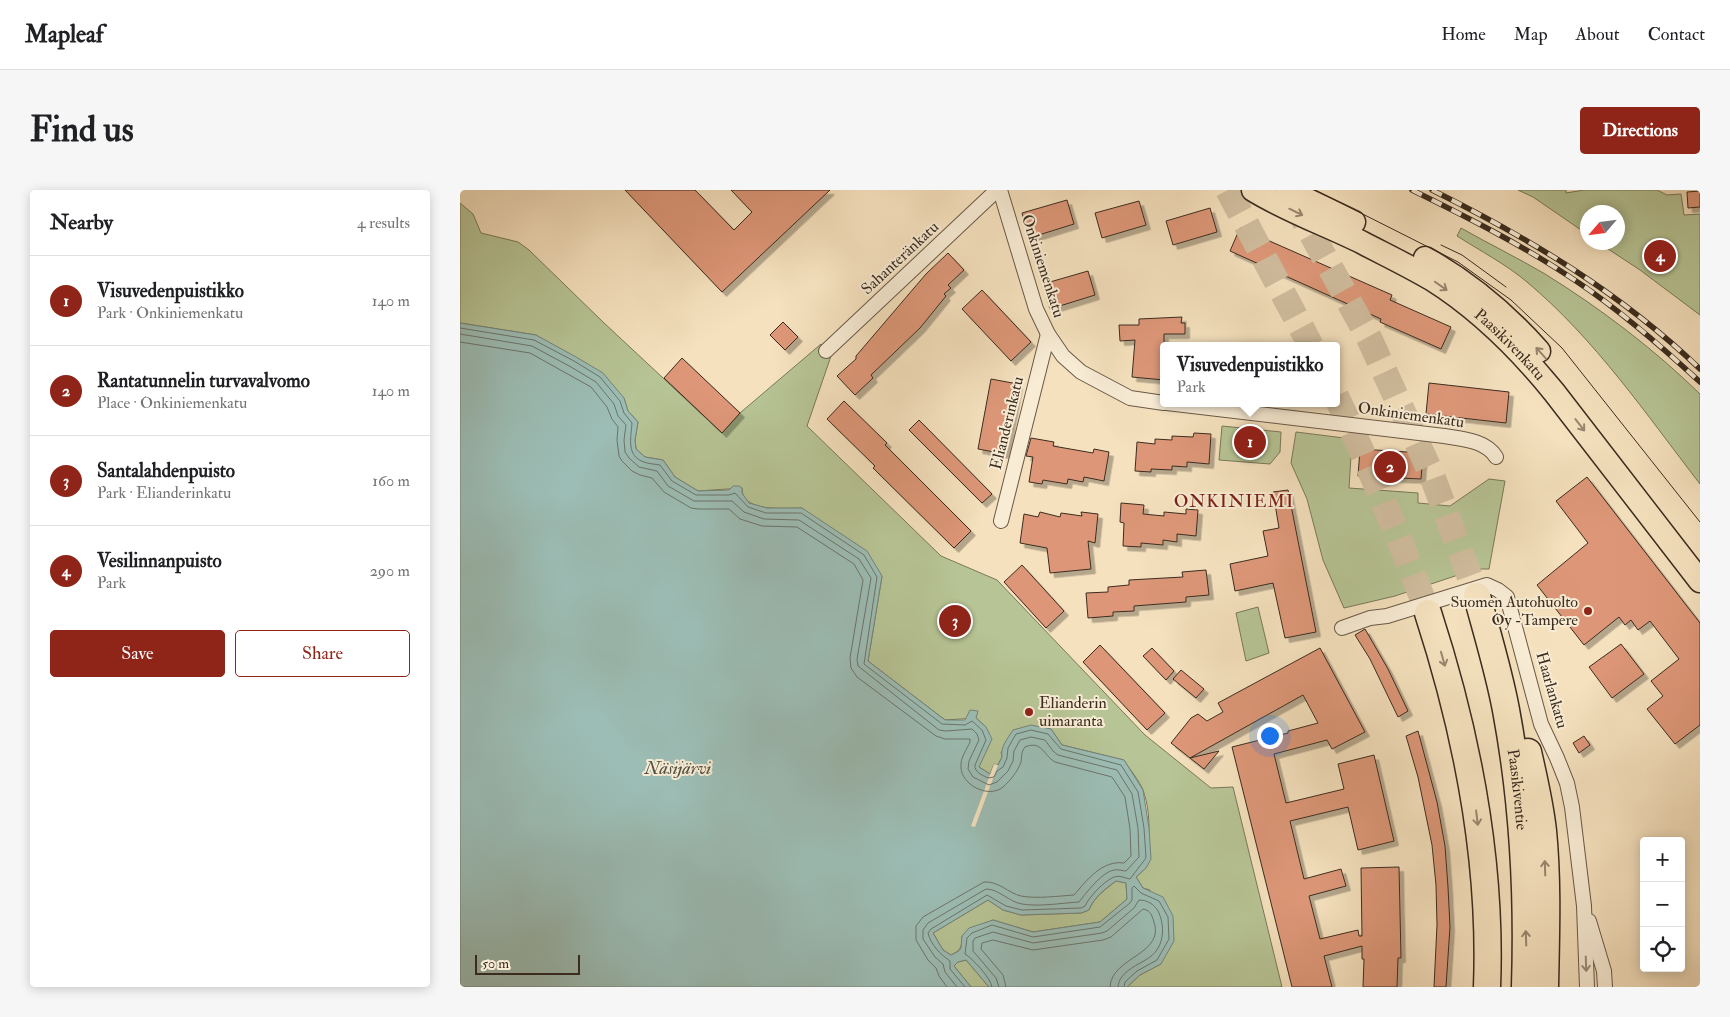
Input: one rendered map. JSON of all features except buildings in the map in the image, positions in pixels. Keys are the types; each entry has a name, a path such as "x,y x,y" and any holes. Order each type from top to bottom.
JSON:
{"highway":[{"name":"Paasikiventie","path":"1477,596 1506,710 1517,787 1524,863 1525,987"},
{"path":"1428,613 1454,698 1474,791 1483,868 1487,987"},
{"path":"1489,639 1517,704 1537,792 1543,831 1546,908 1545,987"}],"main road":[{"name":"Paasikivenkatu","path":"1253,190 1361,242 1432,280 1462,301 1499,332 1554,392 1700,581"},
{"name":"Paasikivenkatu","path":"1286,190 1418,255 1451,274 1484,298 1548,360 1700,557"}],"street":[{"name":"Onkiniemenkatu","path":"999,190 1036,309 1048,334 1064,356 1081,372 1130,398 1160,402"},
{"name":"Sahanteränkatu","path":"826,351 999,190"},
{"name":"Elianderinkatu","path":"1001,521 1048,334"},
{"name":"Onkiniemenkatu","path":"1198,407 1369,426 1470,440 1485,446 1496,457"},
{"name":"Haarlankatu","path":"1342,628 1370,618 1387,616 1487,585 1507,596 1541,724 1567,783 1572,807 1584,906 1587,987"},
{"name":"Haarlankatu","path":"1584,906 1604,970 1605,987"}],"green space":[{"path":"1518,190 1566,190 1566,193 1584,190 1657,190 1667,195 1681,194 1684,215 1700,214 1700,315 1610,250 1625,250 1625,205 1580,205 1580,229 1533,197"},
{"path":"460,203 473,214 481,233 518,242 529,250 722,433 740,413 821,344 831,356 807,426 941,556 997,580 1145,735 1211,788 1233,787 1282,987 1127,987 1140,975 1161,964 1150,890 1143,888 1136,877 1146,868 1149,839 1148,809 1143,790 1124,760 1062,745 1051,729 1001,752 1002,757 998,765 990,774 979,767 986,727 976,718 945,720 868,661 882,576 802,508 775,508 756,505 749,502 744,496 742,488 698,491 675,477 663,460 645,457 636,449 635,440 638,422 628,411 624,398 536,335 460,323"},
{"path":"1461,228 1545,274 1586,301 1645,345 1700,394 1700,484 1619,378 1575,328 1527,282 1457,236"},
{"path":"1222,426 1281,432 1280,452 1270,464 1219,460"},
{"path":"1296,432 1352,439 1349,488 1418,493 1418,503 1450,506 1489,479 1505,481 1489,569 1476,569 1395,596 1344,608 1323,560 1307,499 1291,463"},
{"path":"1258,607 1269,653 1246,661 1236,613"},
{"path":"1116,881 1126,883 1127,899 1100,922 1033,932 993,920 962,936 960,948 951,955 943,950 933,933 988,900 1003,910 1021,915 1081,913 1089,910 1097,897"},
{"path":"966,960 989,987 971,987 954,966 958,962"}],"water":[{"name":"Näsijärvi","path":"460,323 536,335 603,373 624,398 628,411 638,422 635,440 636,449 645,457 663,460 675,477 698,491 729,490 733,486 739,486 742,488 742,493 749,503 767,508 802,508 867,551 882,576 868,661 945,720 965,720 970,710 978,711 976,718 986,727 992,739 979,767 990,774 994,764 998,765 1002,757 1003,746 1013,730 1031,725 1051,729 1062,745 1124,760 1143,790 1149,828 1151,859 1146,868 1136,877 1143,888 1163,897 1173,916 1174,941 1161,964 1140,975 1127,987 989,987 966,960 958,962 954,966 971,987 460,987","holes":["1116,881 1126,883 1127,899 1100,922 1033,932 993,920 969,928 962,936 961,948 951,955 943,950 933,933 988,900 1003,910 1021,915 1081,913 1089,910 1097,897"]}],"pier":[{"path":"994,764 998,765 975,827 971,826"}],"tunnel":[{"path":"1228,190 1309,342"},
{"path":"1293,200 1369,338 1431,473 1477,596"},
{"path":"1340,404 1384,503 1428,613"}],"tram line":[{"path":"1315,190 1458,262 1511,300 1562,348 1700,522"},
{"path":"1441,245 1462,255 1506,287"}],"railway":[{"path":"1412,190 1518,245 1579,283 1641,330 1700,382"},
{"path":"1432,190 1504,228 1573,269 1639,316 1700,369"}],"place":[{"name":"Vesilinnanpuisto","path":"1660,256"},
{"name":"Visuvedenpuistikko","path":"1250,442"},
{"name":"Rantatunnelin turvavalvomo","path":"1390,467"},
{"name":"Suomen Autohuolto Oy -Tampere","path":"1588,611"},
{"name":"Santalahdenpuisto","path":"955,621"},
{"name":"Elianderin uimaranta","path":"1029,712"}],"district":[{"name":"ONKINIEMI","path":"1234,501"}]}
